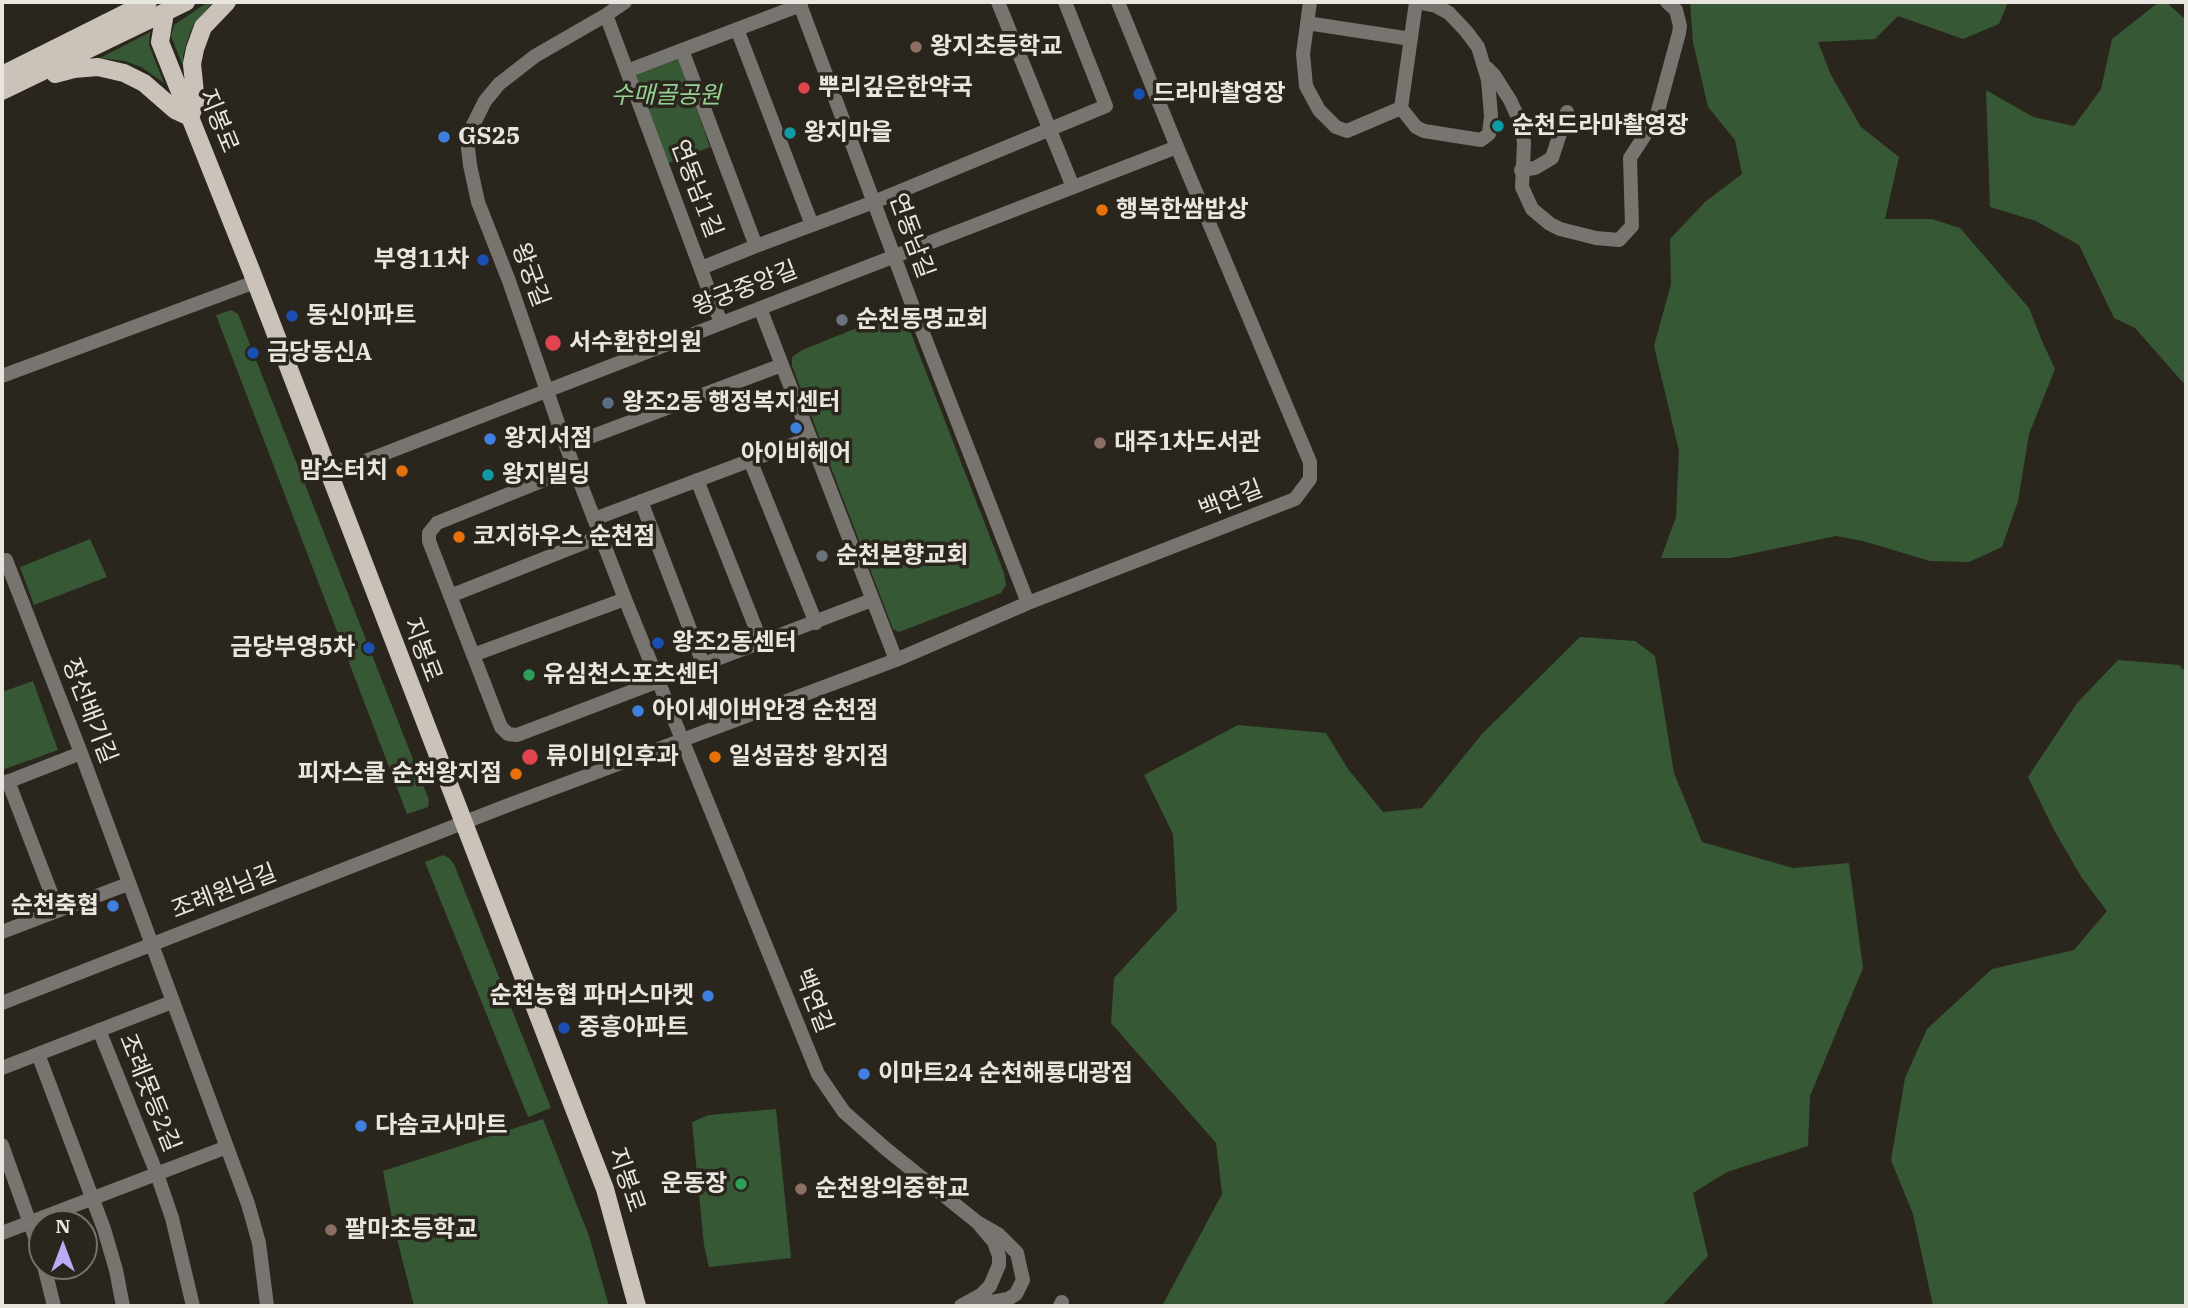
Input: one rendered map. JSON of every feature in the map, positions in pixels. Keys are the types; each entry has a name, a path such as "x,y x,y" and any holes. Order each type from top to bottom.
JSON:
{"main road":[{"path":"2,75 148,2"},
{"path":"2,91 165,8 186,2"},
{"path":"33,76 98,67 124,73 144,83 175,110 190,117 196,103 192,64 195,49 203,27 227,2"},
{"name":"지봉로","path":"165,8 160,42 605,1189 637,1306"}],"street":[{"name":"왕궁길","path":"625,2 535,56 499,84 480,109 471,129 470,165 478,202 574,468 682,742"},
{"path":"998,2 1073,187"},
{"name":"연동남1길","path":"682,50 756,246 874,202 1106,106 1065,2"},
{"name":"백연길","path":"463,823 896,660 1028,603 1295,499 1310,479 1310,462 1118,2"},
{"path":"1310,2 1303,54 1306,86 1319,110 1336,127 1347,131 1401,108"},
{"path":"1416,2 1436,6 1449,13 1478,47 1483,65 1488,80 1491,116 1489,134 1481,140 1424,131 1416,127 1401,108 1416,2"},
{"path":"1483,65 1494,75 1522,126 1522,187 1532,209 1550,224 1579,234 1619,240 1632,226 1630,158 1656,118 1679,33 1676,10 1667,2"},
{"path":"628,71 800,3"},
{"name":"연동남길","path":"800,3 1028,603"},
{"name":"연동남1길","path":"606,15 721,323"},
{"path":"1307,23 1411,39"},
{"path":"737,29 812,225"},
{"path":"1521,170 1535,168 1552,158 1567,112"},
{"name":"왕궁중앙길","path":"329,475 1177,146"},
{"path":"701,268 756,246"},
{"path":"2,376 255,282"},
{"path":"760,308 896,660"},
{"path":"566,446 782,365"},
{"path":"594,519 810,438"},
{"path":"750,460 816,623"},
{"path":"574,468 432,526 429,541 501,727 506,733 513,736 873,600"},
{"path":"697,480 762,644"},
{"path":"640,501 704,666"},
{"path":"450,596 601,536"},
{"name":"장선배기길","path":"2,561 6,560 81,753 248,1204 259,1243 267,1306"},
{"path":"473,655 625,599"},
{"name":"백연길","path":"682,742 776,968 809,1055 830,1095 866,1132 978,1222 998,1234 1017,1254 1023,1280 1016,1294 1008,1299 969,1306"},
{"path":"58,911 5,782 81,753"},
{"name":"조례원님길","path":"2,1003 463,823"},
{"path":"2,932 128,884"},
{"path":"2,1068 172,1002"},
{"name":"조례못등2길","path":"99,1030 172,1217 193,1306"},
{"path":"38,1054 93,1198 116,1270 123,1306"},
{"path":"2,1145 28,1214"},
{"name":"조례못등2길","path":"62,1210 227,1147"},
{"name":"백연길","path":"961,1306 982,1295 990,1286 999,1265 994,1242 978,1222"},
{"name":"조례못등2길","path":"2,1233 28,1223"},
{"path":"48,1280 54,1306"}],"green space":[{"path":"208,2 213,2 193,26 188,38 183,56 186,74 171,36 174,25"},
{"path":"1690,2 2008,2 1999,24 1963,39 1898,16 1875,39 1818,42 1831,75 1861,127 1899,157 1885,219 1932,219 1960,228 2029,308 2055,369 2029,434 2018,501 2002,547 1969,562 1930,561 1863,541 1836,536 1731,558 1661,558 1676,517 1679,451 1654,346 1671,284 1670,239 1705,202 1742,174 1735,140 1708,107 1693,42"},
{"path":"2159,2 2166,2 2186,20 2186,386 2135,328 2114,318 2079,245 2036,221 1990,207 1986,90 2033,117 2074,126 2101,89 2112,39"},
{"path":"150,32 149,45 164,83 141,67 125,61 100,58"},
{"name":"수매골공원","path":"679,59 710,147 666,164 632,76"},
{"path":"231,310 238,314 429,800 428,807 407,814 216,315"},
{"path":"902,310 1004,573 1006,585 1001,593 899,632 893,629 792,366 792,357 802,350"},
{"path":"90,539 107,577 34,605 20,567"},
{"path":"1580,637 1635,641 1655,656 1674,773 1702,842 1793,868 1849,863 1863,968 1810,1096 1808,1146 1727,1172 1693,1193 1708,1256 1662,1306 1162,1306 1222,1194 1216,1143 1111,1023 1114,978 1177,910 1173,834 1144,775 1238,725 1326,733 1348,769 1383,812 1422,808 1482,734"},
{"path":"2118,660 2179,665 2186,672 2186,1306 1933,1306 1913,1214 1891,1160 1905,1078 1927,1029 1992,969 2074,950 2107,911 2082,878 2028,777 2077,703"},
{"path":"33,681 58,750 2,770 2,692"},
{"path":"443,855 454,864 551,1108 528,1117 425,862"},
{"name":"운동장","path":"776,1109 791,1258 709,1267 704,1245 692,1122 709,1115"},
{"path":"543,1119 589,1236 609,1306 414,1306 383,1171"}],"place":[{"name":"왕지초등학교","path":"916,47"},
{"name":"뿌리깊은한약국","path":"804,88"},
{"name":"드라마촬영장","path":"1139,94"},
{"name":"순천드라마촬영장","path":"1498,126"},
{"name":"왕지마을","path":"790,133"},
{"name":"GS25","path":"444,137"},
{"name":"행복한쌈밥상","path":"1102,210"},
{"name":"부영11차","path":"483,260"},
{"name":"동신아파트","path":"292,316"},
{"name":"순천동명교회","path":"842,320"},
{"name":"서수환한의원","path":"553,343"},
{"name":"금당동신A","path":"253,353"},
{"name":"왕조2동 행정복지센터","path":"608,403"},
{"name":"아이비헤어","path":"796,428"},
{"name":"왕지서점","path":"490,439"},
{"name":"대주1차도서관","path":"1100,443"},
{"name":"맘스터치","path":"402,471"},
{"name":"왕지빌딩","path":"488,475"},
{"name":"코지하우스 순천점","path":"459,537"},
{"name":"순천본향교회","path":"822,556"},
{"name":"왕조2동센터","path":"658,643"},
{"name":"금당부영5차","path":"369,648"},
{"name":"유심천스포츠센터","path":"529,675"},
{"name":"아이세이버안경 순천점","path":"638,711"},
{"name":"류이비인후과","path":"530,757"},
{"name":"일성곱창 왕지점","path":"715,757"},
{"name":"피자스쿨 순천왕지점","path":"516,774"},
{"name":"순천축협","path":"113,906"},
{"name":"순천농협 파머스마켓","path":"708,996"},
{"name":"중흥아파트","path":"564,1028"},
{"name":"이마트24 순천해룡대광점","path":"864,1074"},
{"name":"다솜코사마트","path":"361,1126"},
{"name":"운동장","path":"741,1184"},
{"name":"순천왕의중학교","path":"801,1189"},
{"name":"팔마초등학교","path":"331,1230"}]}
